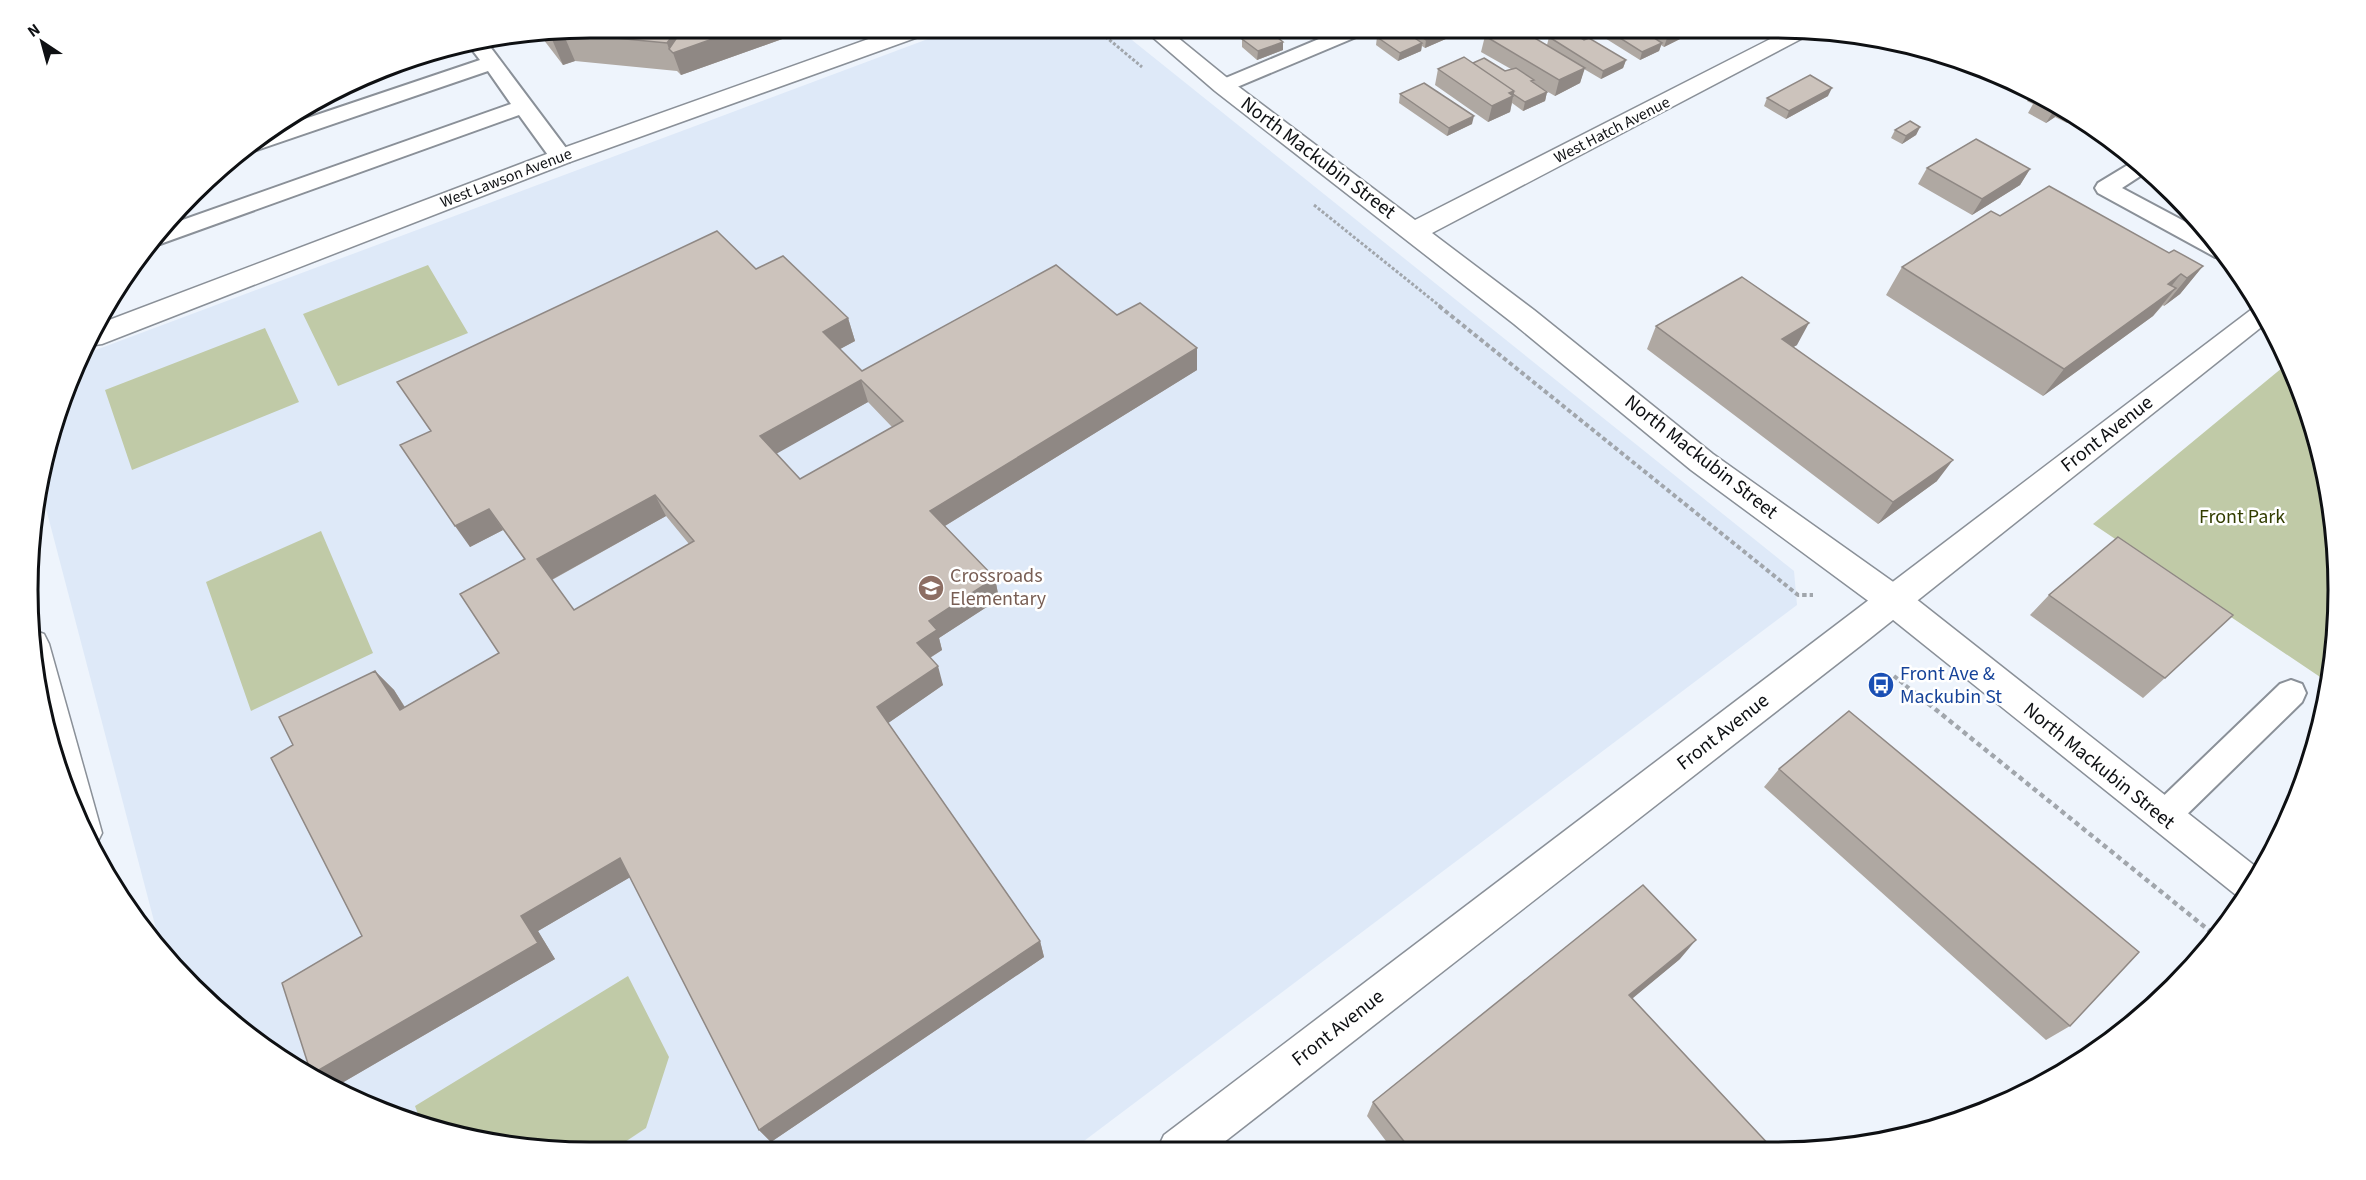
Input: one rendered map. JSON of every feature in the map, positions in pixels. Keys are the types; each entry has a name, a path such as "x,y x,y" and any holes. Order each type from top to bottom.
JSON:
{"street":[{"name":"West Lawson Avenue","path":"101,334 561,157 893,38"},
{"name":"North Mackubin Street","path":"1165,38 1223,86 1415,231 1702,462 1894,601 2245,881"},
{"name":"West Hatch Avenue","path":"1415,231 1790,38"},
{"name":"Front Avenue","path":"1189,1142 1894,601 2256,317"}],"lane":[{"path":"1223,86 1337,38"},
{"path":"481,48 561,157"},
{"path":"277,136 492,63"},
{"path":"169,233 524,106"},
{"path":"2134,170 2106,188 2204,241"},
{"path":"2163,817 2290,693"}],"path":[{"path":"1107,38 1148,72"},
{"path":"1313,204 1798,595 1813,595"},
{"path":"1894,676 2210,931"}],"shaded area":[{"name":"Crossroads Elementary","path":"931,38 1129,38 1794,571 1797,605 1083,1142 590,1142 518,1138 447,1124 412,1113 346,1086 314,1068 283,1049 226,1005 199,981 157,932 45,503 56,447 67,412 92,352"}],"green space":[{"path":"428,265 468,333 338,386 303,314"},
{"path":"265,328 299,402 132,470 105,390"},
{"name":"Front Park","path":"2281,368 2310,447 2324,518 2328,590 2321,678 2093,524"},
{"path":"321,531 373,653 251,711 206,582"},
{"path":"628,976 669,1057 646,1128 625,1142 554,1141 482,1132 418,1115 415,1106"}],"building":[{"path":"615,38 671,38 667,43"},
{"path":"676,38 715,38 673,53 669,49"},
{"path":"1278,38 1283,42 1258,51 1242,39"},
{"path":"1378,38 1415,38 1422,43 1400,53"},
{"path":"1488,38 1535,38 1585,68 1559,80"},
{"path":"1551,38 1581,38 1584,40 1589,38 1626,60 1603,71"},
{"path":"1620,38 1654,38 1662,43 1642,52"},
{"path":"1464,57 1514,91 1509,93 1513,96 1492,106 1438,69"},
{"path":"1484,58 1505,71 1516,68 1547,92 1525,102 1513,94 1514,91 1473,63"},
{"path":"1810,75 1832,88 1789,111 1767,98"},
{"path":"1424,83 1474,116 1449,128 1400,94"},
{"path":"1910,121 1920,127 1906,136 1895,130"},
{"path":"1976,139 2030,169 1982,199 1927,168"},
{"path":"2049,186 2169,253 2174,250 2203,266 2187,278 2181,274 2168,284 2176,288 2064,369 1902,267 1991,211 2000,216"},
{"path":"717,231 756,269 783,256 848,318 823,332 862,371 1056,265 1117,315 1140,303 1197,348 930,511 995,578 929,621 937,630 917,643 938,666 877,707 1040,941 759,1130 620,858 521,916 538,943 318,1070 308,1064 282,983 362,936 271,758 293,745 279,717 375,671 400,710 499,653 460,594 525,559 489,509 455,526 400,445 431,431 397,382","holes":["861,380 903,421 800,479 760,436","655,495 694,541 574,610 537,559"]},
{"path":"1742,277 1809,323 1782,339 1953,460 1893,502 1656,326"},
{"path":"2118,537 2233,615 2165,678 2049,595"},
{"path":"1849,711 2139,952 2070,1026 1779,769"},
{"path":"1643,885 1696,940 1629,995 1766,1142 1404,1142 1373,1102"}],"place":[{"name":"Crossroads Elementary","path":"931,588"},
{"name":"Front Ave & Mackubin St","path":"1881,685"}]}
